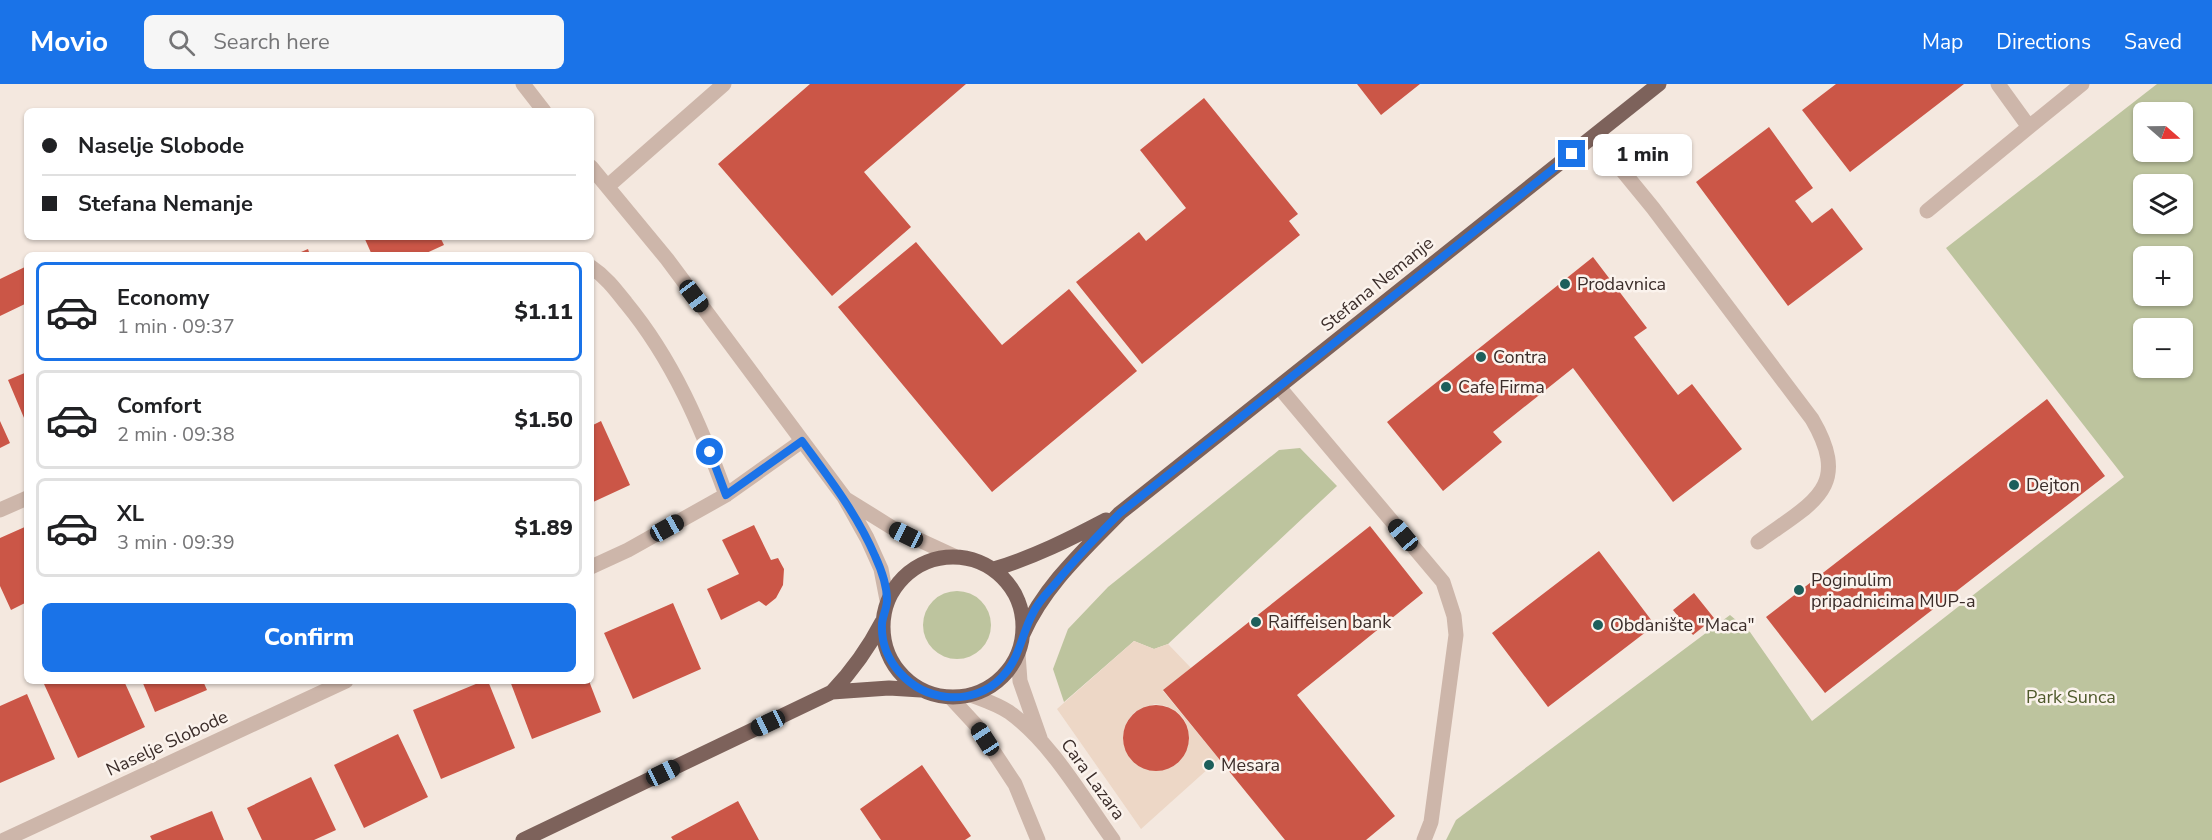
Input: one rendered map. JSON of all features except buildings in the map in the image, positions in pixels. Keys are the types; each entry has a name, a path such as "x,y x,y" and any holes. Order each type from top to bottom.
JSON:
{"main road":[{"name":"Stefana Nemanje","path":"1023,634 1033,611 1047,593 1073,561 1120,513 1659,84"},
{"name":"Stefana Nemanje","path":"994,569 1058,546 1120,513"},
{"path":"523,840 832,692 854,670 882,622 887,600 898,582 914,568 933,559 954,556 975,559 994,569 1008,582 1017,597 1023,616 1023,634 1018,654 1010,668 999,680 971,695 951,698 936,696 921,690 904,679 892,662 884,643 882,622"},
{"path":"832,692 889,688 921,690"}],"street":[{"path":"523,84 542,108"},
{"path":"608,186 724,84"},
{"path":"1998,84 2029,127"},
{"path":"1927,211 2082,84"},
{"path":"1594,136 1667,227 1812,419 1825,441 1830,463 1827,482 1812,502 1758,542"},
{"path":"594,170 667,260 844,497 881,569 887,600"},
{"path":"594,269 604,276 640,320 676,375 702,431 726,495"},
{"path":"1279,387 1443,582 1454,616 1456,635 1436,790 1431,822 1424,840"},
{"path":"594,566 628,550 726,495 802,441"},
{"path":"844,497 891,527 954,556"},
{"path":"0,510 24,499"},
{"name":"Cara Lazara","path":"1018,654 1020,681 1042,741"},
{"name":"Naselje Slobode","path":"4,840 340,684"},
{"name":"Cara Lazara","path":"971,695 992,702 1009,712 1042,741 1113,840"},
{"path":"951,698 976,725 1015,784 1038,840"}],"green space":[{"name":"Park Sunca","path":"2157,84 2212,84 2212,840 1446,840 1456,820 1730,615 1750,632 1812,721 2124,477 1946,248 2133,103 2133,162 2193,162 2193,102 2134,102"},
{"path":"1300,448 1337,486 1168,644 1154,649 1134,641 1064,702 1053,669 1068,629 1108,587 1279,450"},
{"path":"950,591 964,591 976,596 986,606 991,625 986,644 976,654 964,659 950,659 938,654 928,644 923,632 923,618 928,606 938,596"}],"shaded area":[{"path":"1134,641 1154,649 1168,644 1191,668 1163,691 1219,759 1141,829 1057,709","holes":["1155,704 1176,711 1184,719 1189,741 1186,751 1172,767 1161,770 1141,767 1132,760 1123,741 1128,720 1135,712"]}],"place":[{"name":"Prodavnica","path":"1565,284"},
{"name":"Contra","path":"1481,357"},
{"name":"Cafe Firma","path":"1446,387"},
{"name":"Dejton","path":"2014,485"},
{"name":"Poginulim pripadnicima MUP-a","path":"1799,590"},
{"name":"Raiffeisen bank","path":"1256,622"},
{"name":"Obdanište \"Maca\"","path":"1598,625"},
{"name":"Mesara","path":"1209,765"}],"route":[{"path":"710,452 726,495 802,441 844,497 881,569 887,600 882,622 884,643 892,662 904,679 921,690 936,696 951,698 971,695 986,689 1010,668 1018,654 1023,634 1033,611 1073,561 1120,513 1572,154"}]}
